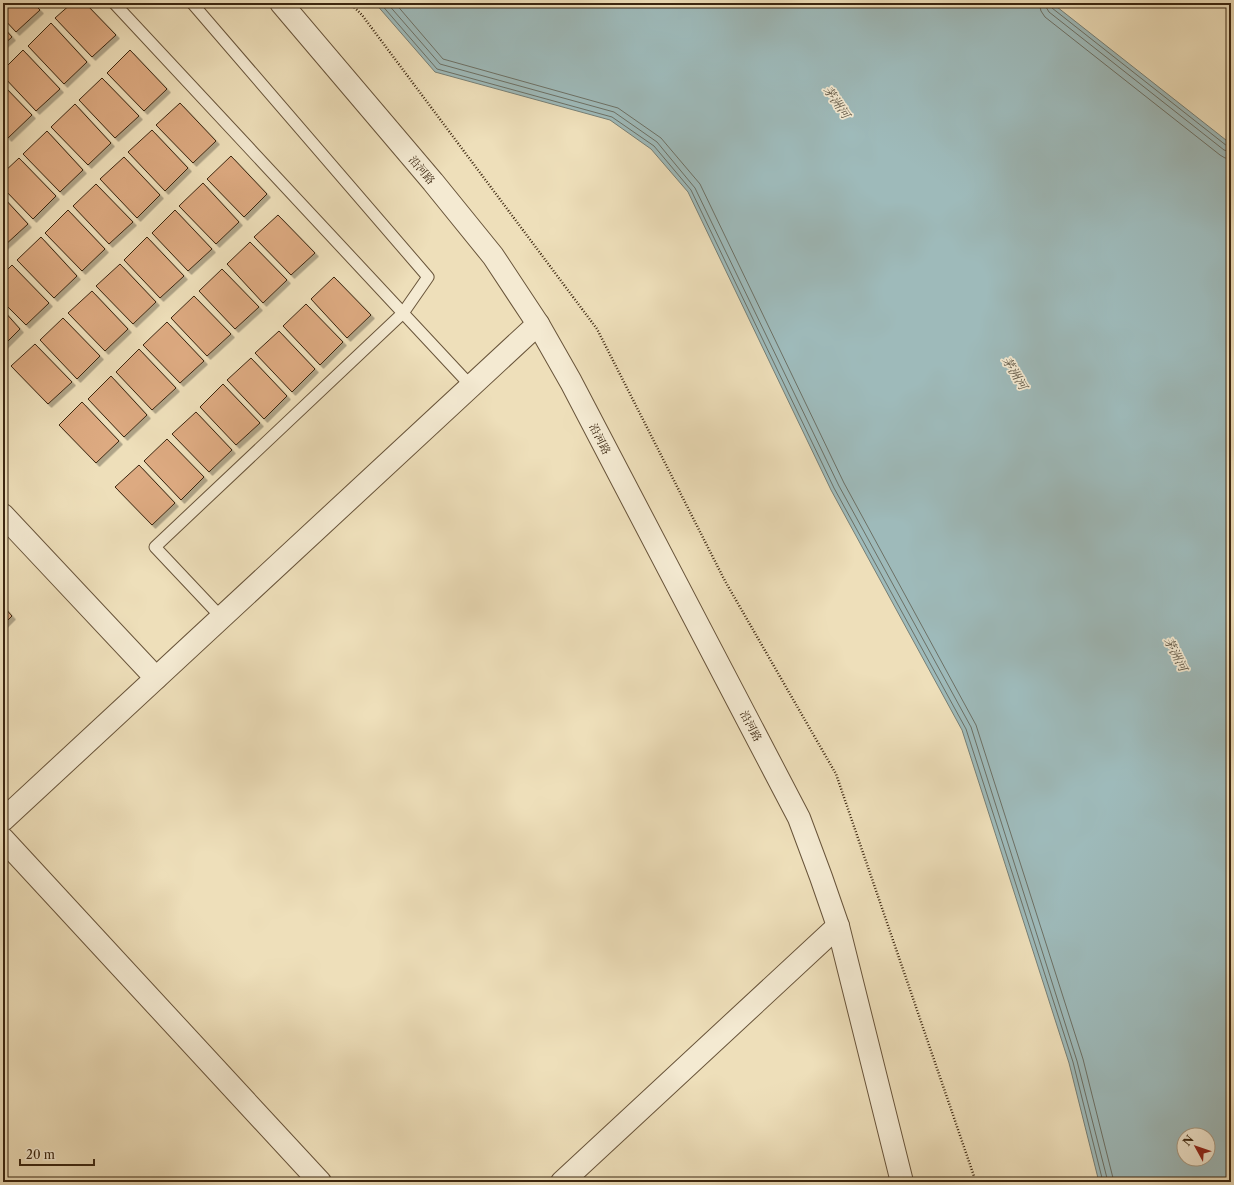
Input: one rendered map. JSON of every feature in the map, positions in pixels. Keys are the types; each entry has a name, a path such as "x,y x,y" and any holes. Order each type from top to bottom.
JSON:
{"street":[{"name":"沿河路","path":"281,3 433,182 488,250 538,324 574,389 799,818 822,877 838,926 902,1182"},
{"path":"3,820 538,324"},
{"path":"3,515 156,678"},
{"path":"3,839 320,1182"},
{"path":"562,1182 838,926"}],"lane":[{"path":"114,3 471,386"},
{"path":"192,3 428,277 403,313 155,547 221,617"}],"path":[{"path":"350,3 362,15 597,329 725,581 836,774 976,1182"}],"water":[{"name":"茅洲河","path":"375,3 1052,3 1231,144 1231,1182 1099,1182 1069,1063 962,730 831,490 688,192 651,149 610,120 435,72"}],"building":[{"path":"3,3 33,3 40,10 16,32 3,18"},
{"path":"72,3 85,3 116,35 92,57 55,18"},
{"path":"51,23 87,62 64,84 28,46"},
{"path":"3,27 12,37 3,45"},
{"path":"23,50 60,89 36,111 3,76 3,70"},
{"path":"130,50 167,89 144,111 107,73"},
{"path":"102,78 139,116 115,138 79,100"},
{"path":"3,85 32,115 8,138 3,132"},
{"path":"180,103 216,141 193,163 156,125"},
{"path":"75,104 111,143 88,165 51,127"},
{"path":"152,130 188,168 165,191 128,152"},
{"path":"47,131 83,170 60,192 23,154"},
{"path":"231,156 267,194 244,217 207,179"},
{"path":"124,157 160,195 137,218 100,179"},
{"path":"19,158 56,196 33,219 3,188 3,173"},
{"path":"203,183 239,222 216,244 179,206"},
{"path":"96,184 133,222 109,244 73,206"},
{"path":"3,197 28,224 4,246 3,244"},
{"path":"68,210 105,249 82,271 45,233"},
{"path":"175,210 212,249 188,271 152,233"},
{"path":"278,215 315,253 291,275 254,237"},
{"path":"41,237 77,276 54,298 17,260"},
{"path":"147,237 184,276 160,298 124,260"},
{"path":"250,242 287,280 263,303 227,264"},
{"path":"120,264 156,302 133,324 96,286"},
{"path":"12,265 49,303 26,325 3,302 3,274"},
{"path":"222,269 259,307 235,329 199,291"},
{"path":"334,277 371,315 347,338 311,299"},
{"path":"92,291 128,329 105,351 68,313"},
{"path":"194,296 231,334 207,356 171,318"},
{"path":"306,304 343,342 320,365 283,326"},
{"path":"3,310 20,329 3,346"},
{"path":"63,318 100,356 77,379 40,340"},
{"path":"167,322 204,361 180,383 143,345"},
{"path":"279,331 315,369 292,392 255,353"},
{"path":"35,344 72,382 48,404 11,366"},
{"path":"139,349 176,388 152,410 116,372"},
{"path":"251,358 287,396 264,419 227,380"},
{"path":"111,376 147,415 124,437 88,399"},
{"path":"223,384 260,423 236,445 200,407"},
{"path":"82,402 119,441 96,463 59,425"},
{"path":"196,412 232,450 209,472 172,434"},
{"path":"167,439 204,477 181,500 144,461"},
{"path":"139,465 175,503 152,525 115,487"},
{"path":"3,606 12,616 3,625"}]}
